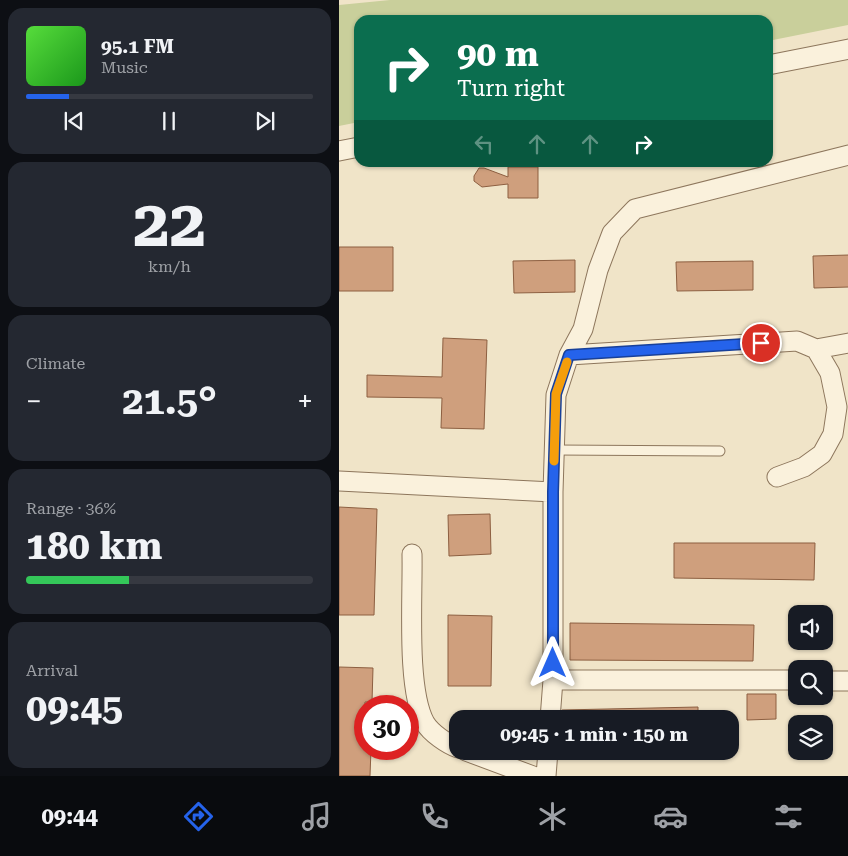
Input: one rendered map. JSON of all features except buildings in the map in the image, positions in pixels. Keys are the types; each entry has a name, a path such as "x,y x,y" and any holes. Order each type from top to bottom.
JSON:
{"street":[{"path":"773,64 848,49"},
{"path":"339,151 354,148"},
{"path":"551,710 553,680 553,492 556,394 569,355 583,329 598,270 611,233 635,209 848,156"},
{"path":"569,355 797,341 816,348 848,343"},
{"path":"777,477 805,467 822,454 833,434 837,407 830,373 816,348"},
{"path":"339,481 553,492"},
{"path":"413,554 415,696 425,724 449,745"},
{"path":"553,680 788,680"},
{"path":"833,681 848,681"},
{"path":"489,760 533,776"},
{"path":"546,776 547,760"}],"lane":[{"path":"555,450 720,451"}],"green space":[{"path":"390,0 848,0 848,25 773,40 773,15 354,15 354,123 339,126 339,5"}],"slow traffic":[{"path":"554,461 556,394 567,362"}],"route":[{"path":"553,663 553,492 556,394 569,355 761,343"}]}
